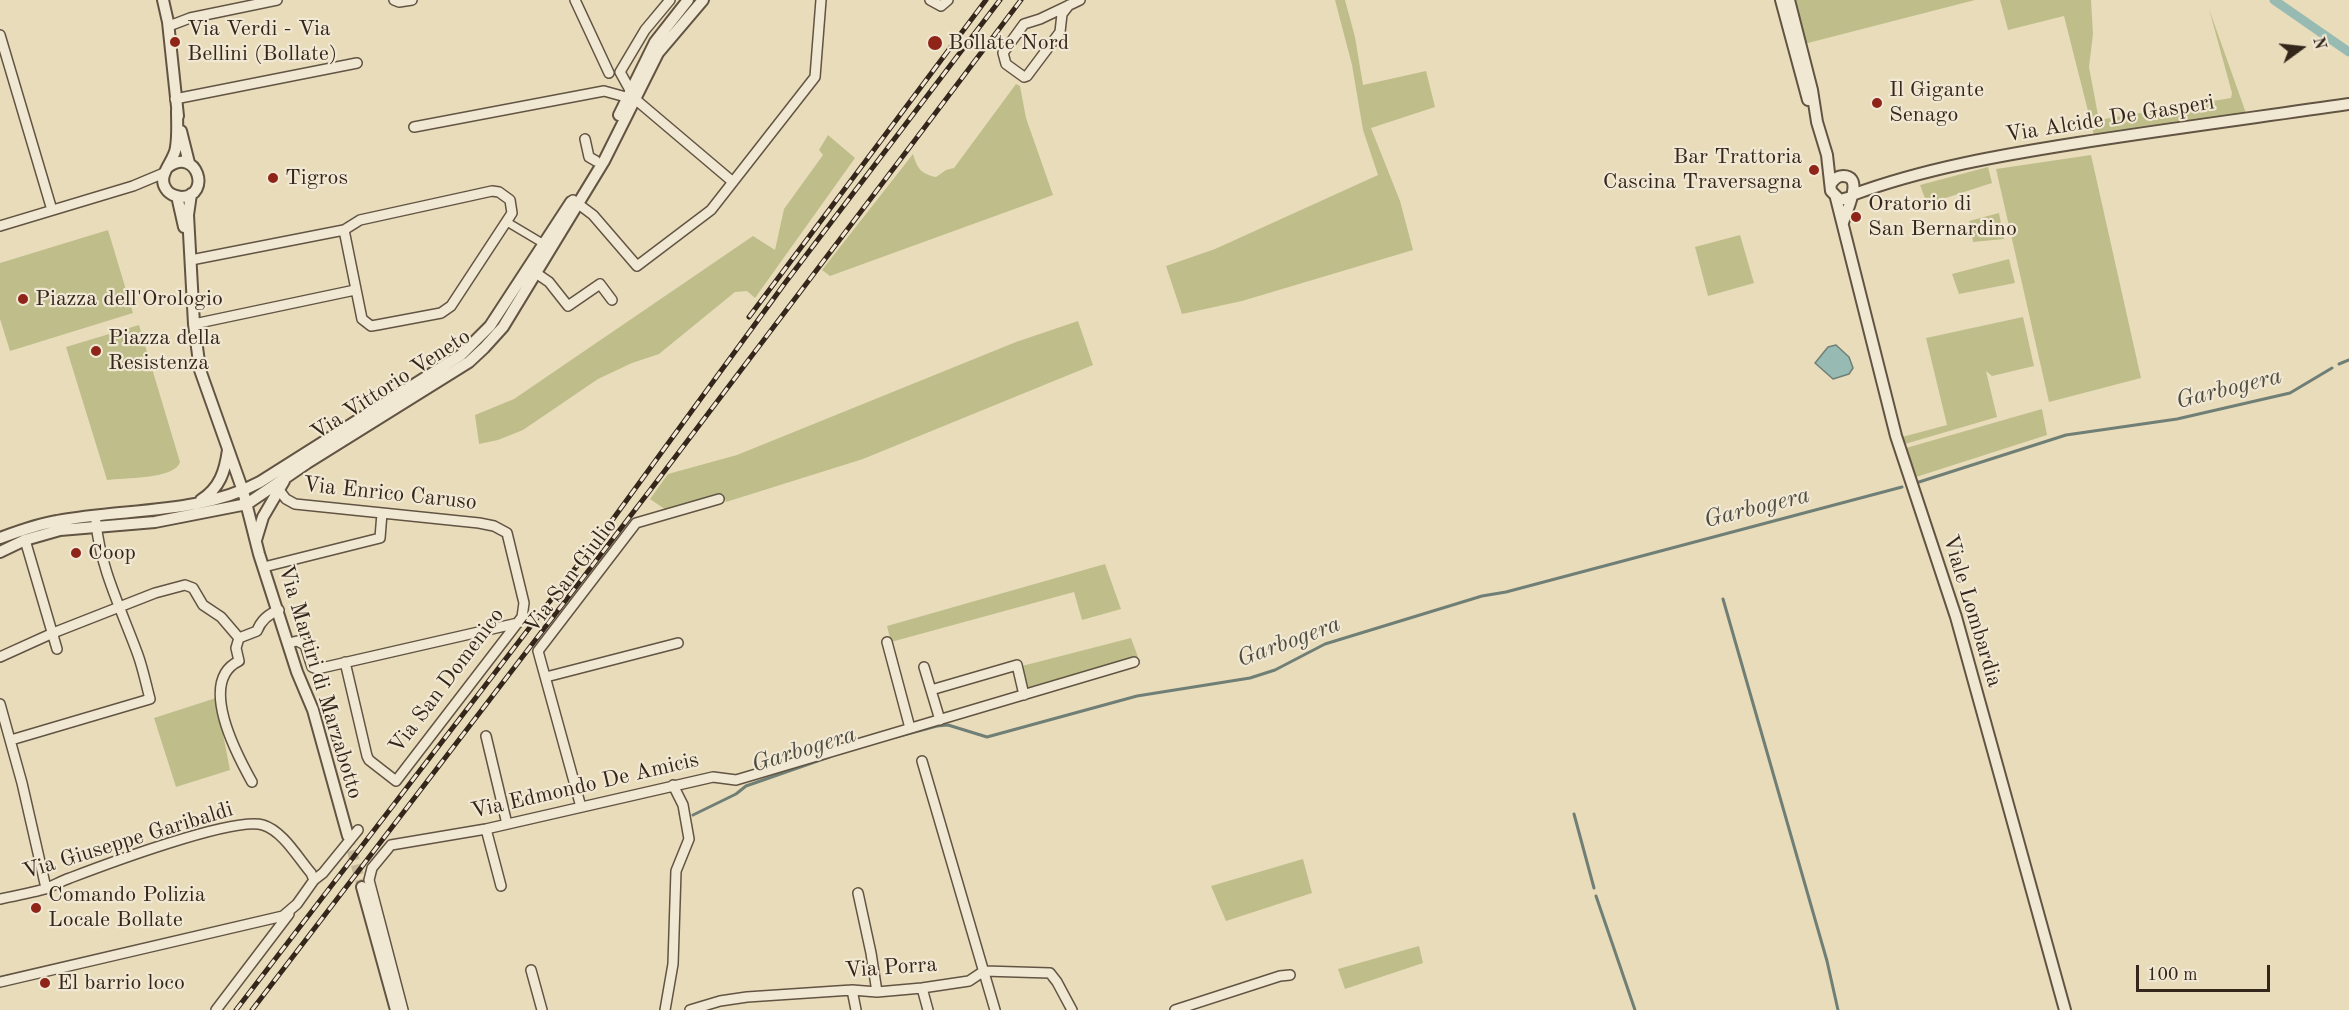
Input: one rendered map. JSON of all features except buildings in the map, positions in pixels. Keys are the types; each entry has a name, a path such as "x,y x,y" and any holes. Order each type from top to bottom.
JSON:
{"street":[{"path":"163,0 168,23 176,105 176,147 174,158 166,170 163,182 166,189"},
{"path":"168,23 169,0"},
{"path":"168,23 277,0"},
{"path":"394,0 399,2 412,0"},
{"path":"575,0 609,73"},
{"path":"670,0 645,30 620,72 631,96 734,182"},
{"name":"Via Vittorio Veneto","path":"0,552 25,540 60,530 243,491 288,465 460,355 490,326 532,270 604,161 659,36 688,0"},
{"name":"Via Vittorio Veneto","path":"0,538 58,520 154,522 247,504 277,488 285,478 469,362 503,327 544,244 576,202 631,96 662,47 703,0"},
{"path":"576,202 605,227 637,266 711,210 815,77 821,0"},
{"path":"930,0 941,6 948,0"},
{"path":"1069,6 1062,14 1060,32 1027,76 1006,64 1003,52 1024,24 1080,0"},
{"path":"1781,0 1805,93 1827,154 1831,191 1836,198 1844,200 1851,196"},
{"path":"1789,0 1812,90 1817,123"},
{"path":"0,35 52,210"},
{"path":"176,105 357,63"},
{"path":"414,127 600,91 631,96"},
{"name":"Via Alcide De Gasperi","path":"1851,196 1879,185 2008,154 2349,104"},
{"path":"176,105 189,163"},
{"path":"585,139 589,157 596,162"},
{"path":"1827,154 1855,187 1843,223"},
{"path":"0,226 135,185 178,162 189,163 199,177 198,184 191,194 188,215 191,257"},
{"path":"1831,184 1839,176 1849,178"},
{"name":"Via Alcide De Gasperi","path":"1849,178 1879,185"},
{"path":"135,185 157,186 177,196 191,194"},
{"path":"191,257 344,230 360,220 492,191 499,192 510,200 512,213 456,301 441,313 371,326 362,319 344,230"},
{"path":"177,196 191,257"},
{"name":"Viale Lombardia","path":"1836,198 1896,436 1956,617 2065,1010"},
{"path":"507,222 544,244"},
{"name":"Via Martiri di Marzabotto","path":"191,257 194,324 202,378 229,447 264,567 312,710 348,836"},
{"path":"532,270 549,282 568,306 600,284 612,300"},
{"path":"194,324 355,290"},
{"path":"198,502 210,494 219,483 229,447"},
{"path":"256,540 263,517 277,488"},
{"name":"Via Enrico Caruso","path":"277,488 290,503 295,504 494,526 507,533"},
{"name":"Via San Giulio","path":"581,807 538,651 636,523 719,499"},
{"path":"264,567 380,538 382,513"},
{"path":"11,740 150,699 139,658 106,571 96,521"},
{"name":"Via San Domenico","path":"345,662 367,756 396,781 522,616 524,603 507,533"},
{"path":"25,540 57,649"},
{"path":"0,657 119,606 185,585 194,588 203,605 220,617 239,638"},
{"path":"239,638 257,631 261,622 269,614 279,610"},
{"path":"289,643 297,641 304,645 314,668 518,623"},
{"path":"239,638 236,648 239,661 226,669 221,685 224,718 232,746 252,782"},
{"path":"887,642 910,728"},
{"path":"546,677 678,643"},
{"name":"Via Edmondo De Amicis","path":"403,1010 369,877 372,868 391,845 486,829 713,777 736,780 1134,662"},
{"path":"931,690 1017,665 1024,694"},
{"path":"924,667 940,720"},
{"path":"0,704 11,740 46,888"},
{"path":"486,736 507,824"},
{"path":"922,761 995,1010"},
{"path":"665,1010 673,970 676,871 689,839 683,805 673,785"},
{"name":"Via Giuseppe Garibaldi","path":"0,899 46,888 199,834 245,824 262,825 274,831 311,873 314,880"},
{"path":"486,829 501,886"},
{"path":"216,1010 314,880 323,873 358,830"},
{"path":"362,887 396,1010"},
{"path":"858,893 877,992"},
{"path":"0,982 290,913"},
{"path":"531,970 542,1010"},
{"name":"Via Porra","path":"690,1010 747,997 922,988 969,981 984,971 1050,973 1058,982 1072,1010"},
{"path":"1175,1010 1280,976 1290,975"},
{"path":"922,988 928,1010"},
{"path":"852,990 856,1010"}],"shaded area":[{"path":"1335,0 1345,0 1355,37 1363,85 1426,71 1435,107 1371,128 1400,201 1413,250 1242,301 1182,314 1166,266 1215,249 1378,175 1363,130 1352,65"},
{"path":"1793,0 1975,0 1804,44"},
{"path":"2000,0 2091,0 2093,34 2089,67 2098,115 2104,119 2231,98 2232,93 2209,9 2246,113 2094,135 2064,16 2008,30"},
{"path":"1016,84 1020,86 1026,118 1053,195 830,276 822,270 913,154 920,170 931,176 936,177 954,168"},
{"path":"828,135 855,158 755,298 747,291 735,292 659,354 632,363 598,379 523,430 498,440 479,444 475,415 514,399 753,236 775,250 784,209 823,155 819,150"},
{"path":"2091,155 2141,378 2049,402 1996,169"},
{"path":"1988,167 1992,183 1927,204 1920,185"},
{"path":"1999,213 2004,239 1973,242 1969,221"},
{"path":"108,230 133,313 10,351 0,319 0,263"},
{"path":"1740,235 1754,283 1708,296 1695,247"},
{"path":"2009,259 2015,283 1959,294 1952,274"},
{"path":"2023,317 2034,366 1992,376 1986,371 1997,417 1905,444 1902,437 1947,425 1926,338"},
{"path":"1078,321 1093,365 863,459 726,502 723,494 666,510 650,499 668,474 737,455 1016,342"},
{"path":"139,325 180,462 176,468 159,475 107,480 66,347"},
{"path":"2042,409 2047,435 1916,477 1906,448"},
{"path":"1105,564 1121,609 1082,620 1074,592 891,642 887,626"},
{"path":"1131,638 1138,657 1028,688 1022,666"},
{"path":"216,698 230,770 176,787 154,718"},
{"path":"1303,859 1312,893 1226,921 1211,886"},
{"path":"1419,946 1423,963 1345,989 1338,969"}],"water":[{"path":"1836,345 1849,357 1853,368 1849,374 1833,379 1815,363 1828,347"}],"waterway":[{"path":"2274,0 2349,52"},
{"name":"Garbogera","path":"2339,364 2349,360"},
{"name":"Garbogera","path":"1919,482 2066,435 2177,419 2290,393 2332,368"},
{"name":"Garbogera","path":"896,737 948,725 987,737 1137,696 1250,678 1275,670 1325,644 1482,596 1506,592 1902,487"},
{"path":"1723,599 1827,961 1838,1010"},
{"name":"Garbogera","path":"693,815 736,794 746,786 829,757"},
{"path":"1574,814 1594,888"},
{"path":"1596,896 1635,1010"}],"tunnel":[{"path":"348,836 362,887"}],"railway":[{"path":"749,317 986,0"},
{"path":"236,1010 613,519 785,283 1000,0"},
{"path":"252,1010 651,489 1021,0"}],"place":[{"name":"Via Verdi - Via Bellini (Bollate)","path":"175,42"},
{"name":"Bollate Nord","path":"935,43"},
{"name":"Il Gigante Senago","path":"1877,103"},
{"name":"Bar Trattoria Cascina Traversagna","path":"1814,170"},
{"name":"Tigros","path":"273,178"},
{"name":"Oratorio di San Bernardino","path":"1856,217"},
{"name":"Piazza dell'Orologio","path":"23,299"},
{"name":"Piazza della Resistenza","path":"96,351"},
{"name":"Coop","path":"76,553"},
{"name":"Comando Polizia Locale Bollate","path":"36,908"},
{"name":"El barrio loco","path":"45,983"}]}
